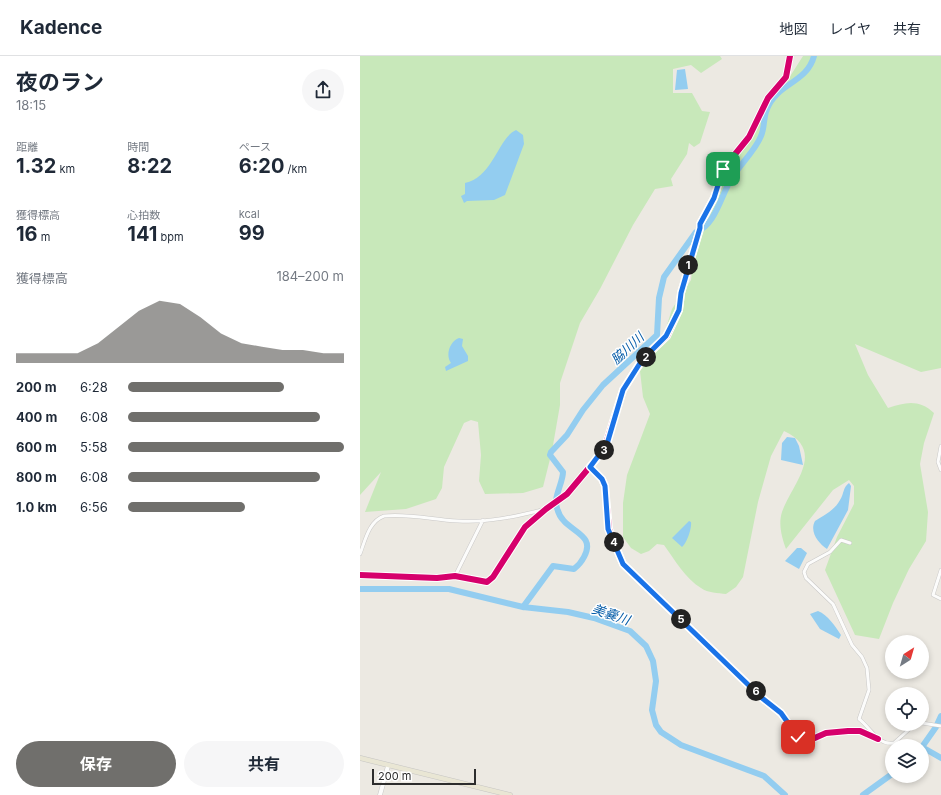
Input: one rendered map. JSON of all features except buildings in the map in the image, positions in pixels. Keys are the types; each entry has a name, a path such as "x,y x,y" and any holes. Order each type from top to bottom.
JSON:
{"main road":[{"path":"360,758 510,795"},
{"path":"380,795 388,766"}],"street":[{"path":"360,575 437,578 455,576 487,582 493,577 526,527 546,509 564,496 590,467 607,444 623,390 642,360 666,336 679,310 681,293 700,224 714,198 723,169 749,137 768,98 786,78 790,56"},
{"path":"941,446 938,462 941,470"},
{"path":"590,467 602,479 605,486 608,529 623,564 762,698 781,713 798,737 808,741 826,733 860,731 883,742 894,743 907,731"},
{"path":"360,554 371,526 378,518 384,516 459,521 483,520 523,516 546,509"},
{"path":"455,576 483,520"},
{"path":"850,543 841,540 830,552 808,564 804,572 806,578 833,604 852,645 862,657 867,668 869,690 859,719 878,739"},
{"path":"941,570 933,595 941,598"},
{"path":"929,723 941,726"}],"green space":[{"path":"360,56 720,56 722,59 701,73 691,65 673,69 673,93 692,93 702,111 710,112 700,143 694,147 689,143 687,154 671,179 673,186 655,189 633,225 600,289 580,323 560,383 560,405 552,451 543,487 523,493 485,494 479,481 481,455 478,422 471,420 464,423 444,467 442,488 436,499 406,509 365,512 381,472 360,495"},
{"path":"803,56 941,56 941,368 921,372 855,344 868,375 888,408 901,404 912,403 923,405 934,413 924,443 920,464 928,512 926,541 909,569 893,603 879,639 855,635 825,570 837,537 854,504 854,486 849,480 833,490 786,549 780,521 782,512 803,468 805,458 803,448 797,439 784,431 771,456 758,502 743,577 736,587 726,594 707,591 701,588 690,579 664,545 657,544 649,551 641,554 631,548 623,537 623,503 627,475 650,414 643,397 640,371 661,344 672,309 691,280 694,253 712,210 719,183 735,151 782,89"}],"water":[{"path":"685,69 688,89 675,90 677,70"},
{"path":"516,130 523,135 524,144 505,195 494,200 467,201 464,203 461,196 465,194 465,183 474,179 489,166 504,141"},
{"path":"459,338 463,339 462,346 468,356 468,361 446,371 445,367 451,363 448,356 449,349 453,342"},
{"path":"787,437 795,438 799,446 803,465 781,460 782,443"},
{"path":"849,483 851,486 848,510 827,549 816,537 813,525 815,521 838,504 846,486"},
{"path":"689,521 691,522 690,531 686,542 682,547 672,538"},
{"path":"797,548 801,548 807,553 799,569 785,561"},
{"path":"818,611 825,615 834,625 841,635 839,639 820,629 810,614"}],"waterway":[{"name":"脇川川","path":"523,607 553,566 574,569 579,565 587,550 585,540 564,521 557,510 556,499 562,481 563,472 550,455 551,452 567,435 583,410 603,385 657,335 659,298 664,277 696,232 709,223 732,178 752,152 758,141 762,133 767,109 772,100 784,88 805,72 814,56"},
{"name":"美嚢川","path":"360,589 449,589 523,607 568,612 594,618 630,631 646,646 653,661 656,681 652,710 656,725 661,732 681,745 764,776 785,795"},
{"name":"美嚢川","path":"928,739 936,727 941,716"},
{"path":"929,751 941,758"},
{"name":"美嚢川","path":"863,795 885,779"}],"cycle path":[{"path":"360,575 437,578 455,576 487,582 493,577 525,527 567,494 604,450 623,390 642,360 667,336 679,310 681,293 700,229 700,224 714,198 723,169 749,137 768,98 786,77 790,56"},
{"path":"590,467 602,479 605,486 609,529 623,564 762,698 781,713 798,737 808,741 826,733 860,731 878,739"}],"route":[{"path":"723,169 714,198 700,224 681,293 679,310 666,336 653,351 642,360 623,390 618,402 607,444 590,467 602,479 605,486 608,529 623,564 762,698 781,713 798,737"}]}
